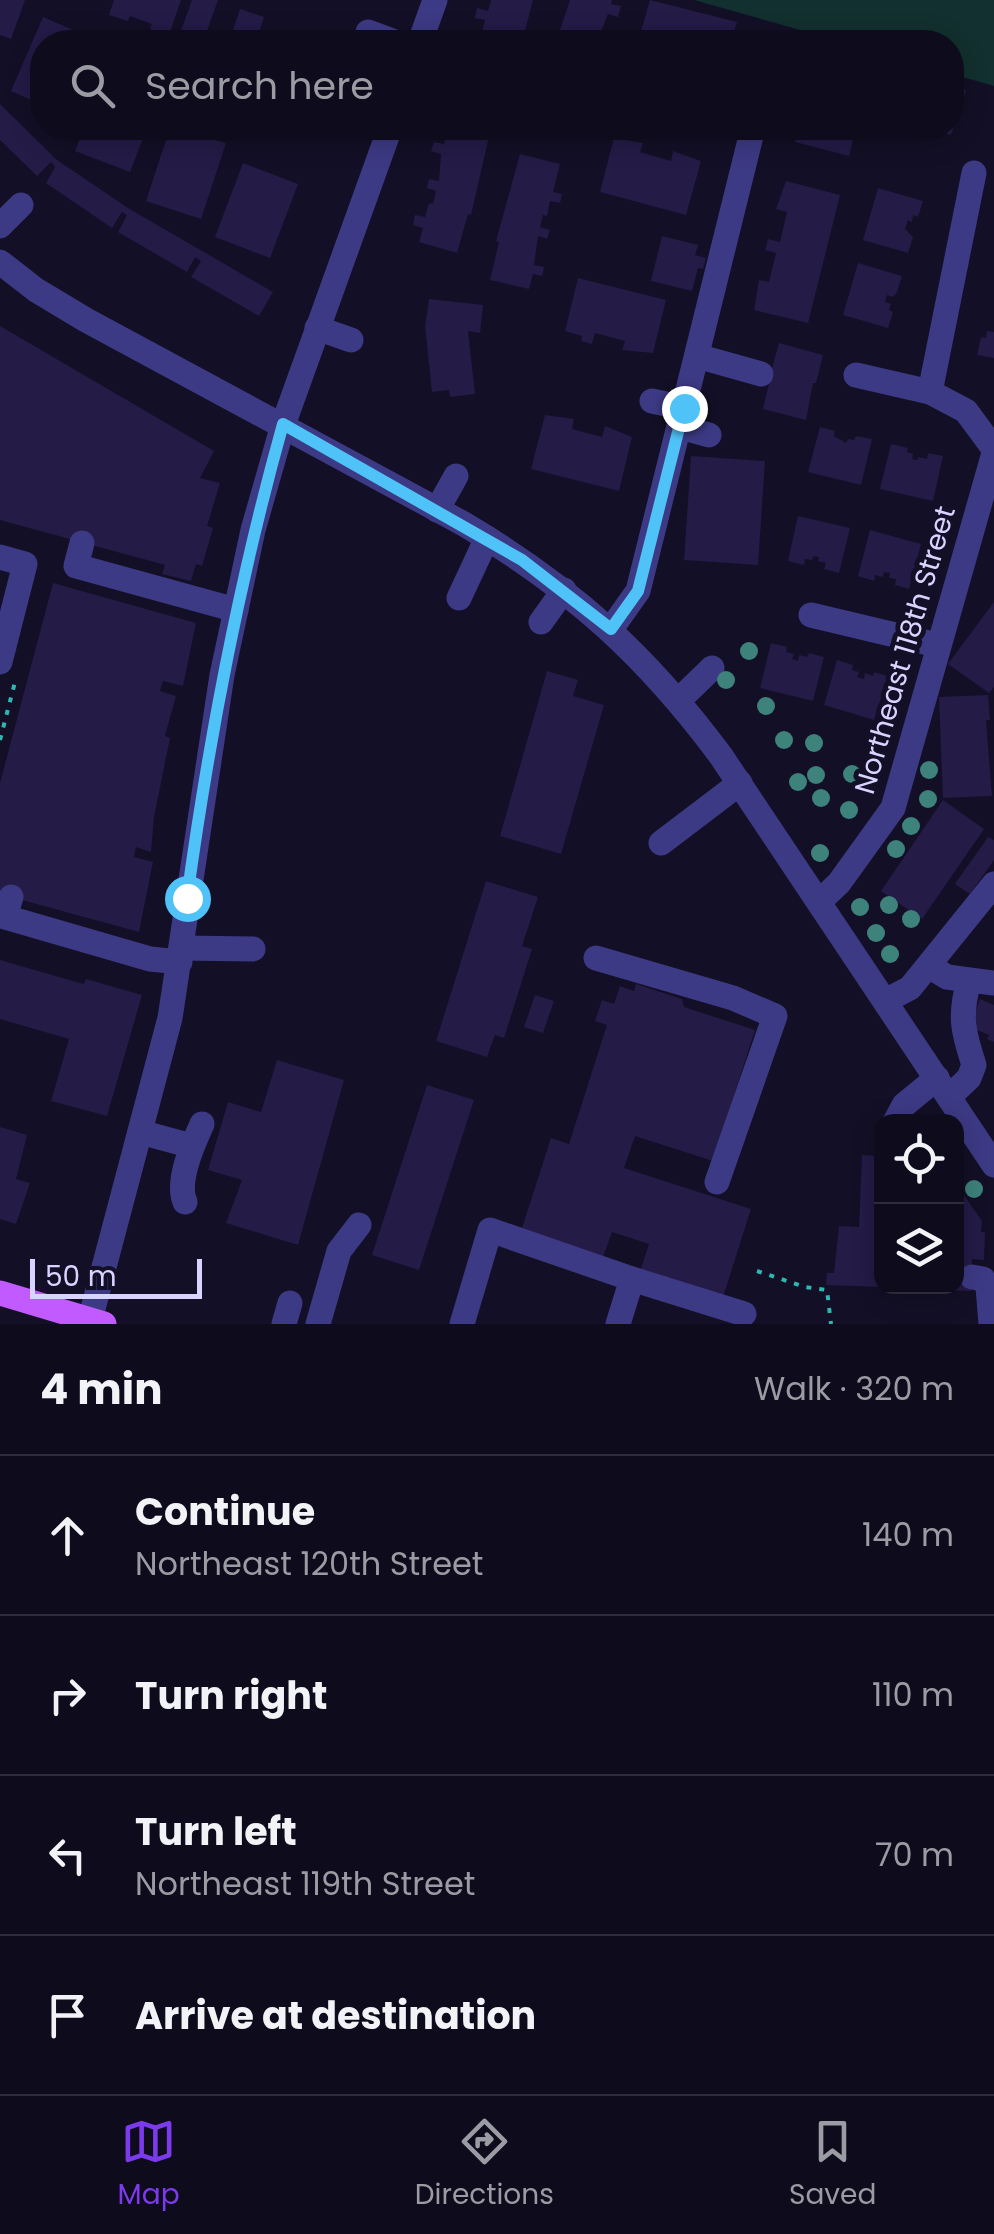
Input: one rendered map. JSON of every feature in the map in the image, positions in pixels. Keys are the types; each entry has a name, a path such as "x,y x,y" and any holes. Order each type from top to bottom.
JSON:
{"main road":[{"path":"0,1293 97,1322"}],"street":[{"path":"424,30 435,0"},
{"path":"97,1322 170,1018 200,802 253,530 283,424 386,140"},
{"path":"611,629 638,591 654,578 682,418 749,140"},
{"path":"930,392 974,174"},
{"path":"0,226 21,205"},
{"path":"0,262 36,290 86,320 488,538 564,590 611,629 679,700 740,784 994,1165"},
{"path":"318,328 351,340"},
{"path":"697,356 761,374"},
{"name":"Northeast 118th Street","path":"819,902 839,884 893,808 994,451 966,411 930,392 856,376"},
{"path":"652,401 709,435"},
{"path":"437,510 456,476"},
{"path":"460,598 488,538"},
{"path":"82,543 76,566 236,610"},
{"path":"0,557 25,564 0,662"},
{"path":"541,622 564,590"},
{"path":"812,615 938,645"},
{"path":"679,700 712,668"},
{"path":"662,843 740,784"},
{"path":"885,1001 910,988 994,884"},
{"path":"11,897 5,917 150,958 253,949"},
{"path":"596,958 733,998 775,1016 717,1182"},
{"path":"900,1114 914,1095 969,1078 974,1065 963,1032 962,1013 982,982 947,977 929,966"},
{"path":"140,1132 197,1135 181,1194 185,1202"},
{"path":"318,1324 338,1251 359,1225"},
{"path":"462,1324 490,1230 744,1314"},
{"path":"972,1278 983,1279 988,1287 991,1324"},
{"path":"618,1324 632,1280"}],"path":[{"path":"757,1272 827,1290 832,1324"}],"green space":[{"path":"694,0 994,0 994,86 964,77 964,30 800,30"}],"building":[{"path":"0,0 25,0 11,39 0,35"},
{"path":"114,0 181,0 171,30 153,30 152,24 130,16 128,21 109,15"},
{"path":"192,0 218,0 207,30 181,30"},
{"path":"491,0 533,0 525,30 482,30 485,20 475,18 477,8 488,11"},
{"path":"570,0 612,0 611,4 621,6 618,17 608,14 602,30 560,30"},
{"path":"650,0 737,22 735,30 641,30"},
{"path":"240,9 264,17 260,30 233,30"},
{"path":"43,17 73,30 37,30"},
{"path":"30,47 30,100 11,91"},
{"path":"0,104 30,133 30,140 37,140 57,160 128,208 273,292 259,316 191,277 201,261 195,257 187,272 118,232 127,215 122,212 112,228 46,183 55,167 51,162 37,176 0,140"},
{"path":"79,140 142,140 130,172 75,151"},
{"path":"166,140 226,143 201,219 146,201"},
{"path":"445,140 488,140 471,215 468,214 457,253 419,242 423,228 413,225 415,215 425,217 429,203 433,204 436,191 427,188 429,179 439,181 441,154 431,151 434,142 444,144"},
{"path":"613,140 643,143 640,152 671,161 673,151 701,161 686,215 600,192"},
{"path":"796,140 853,140 849,156"},
{"path":"520,154 560,164 553,192 562,194 560,203 550,201 547,216 543,215 540,227 550,230 547,239 538,236 534,265 544,267 542,276 533,274 529,289 490,280 499,242 496,241"},
{"path":"243,163 298,184 270,258 215,237"},
{"path":"786,181 840,195 808,323 754,310 759,280 769,282 776,253 765,250 768,239 780,242 787,212 776,209"},
{"path":"878,188 923,201 918,217 913,215 905,229 913,237 908,253 863,240"},
{"path":"662,236 698,245 695,255 706,258 703,269 698,268 692,291 651,281"},
{"path":"858,263 902,276 897,292 893,297 887,295 885,302 891,304 889,310 893,312 888,328 843,315"},
{"path":"578,278 666,300 653,353 622,350 625,341 595,333 592,344 565,331"},
{"path":"429,299 483,305 480,333 468,331 475,394 450,397 449,390 432,392 425,326"},
{"path":"0,326 214,451 200,478 220,483 207,526 213,528 202,566 196,564 191,581 162,574 165,565 0,520"},
{"path":"987,331 994,332 994,358 977,355 981,337 986,338"},
{"path":"779,343 823,355 806,420 763,409"},
{"path":"545,415 574,419 572,429 602,437 605,426 632,437 619,491 531,469"},
{"path":"820,427 835,431 834,436 846,443 856,436 872,439 861,485 808,472"},
{"path":"891,444 908,448 912,459 927,459 928,453 943,456 933,501 880,489"},
{"path":"691,456 765,461 758,565 684,560"},
{"path":"798,516 850,528 839,573 824,569 826,563 818,561 819,557 805,559 804,565 788,561"},
{"path":"870,530 921,544 909,589 895,585 896,579 889,578 890,573 884,572 883,577 875,575 874,581 858,576"},
{"path":"53,583 196,623 183,686 163,681 160,691 176,696 165,736 170,738 151,852 136,847 134,857 153,862 139,932 0,894 0,783"},
{"path":"994,602 994,687 989,693 948,664"},
{"path":"771,643 787,647 786,652 794,654 792,659 798,661 799,655 807,657 809,653 824,657 813,701 760,688"},
{"path":"837,660 853,665 852,670 859,672 857,677 864,679 865,673 873,676 874,672 888,676 874,720 824,705"},
{"path":"547,671 578,680 573,696 604,705 561,854 500,836"},
{"path":"988,695 992,796 943,798 939,697"},
{"path":"943,800 984,829 922,919 881,891"},
{"path":"988,837 994,840 994,860 970,894 955,884"},
{"path":"486,881 538,897 522,946 532,949 504,1038 495,1035 487,1057 436,1041"},
{"path":"0,960 84,984 86,979 142,995 107,1116 51,1101 69,1039 0,1019"},
{"path":"636,984 682,999 684,1007 755,1030 713,1161 635,1136 624,1168 751,1209 723,1297 640,1271 649,1244 612,1232 603,1257 521,1231 551,1138 569,1144 607,1025 595,1021 602,1000 614,1004 620,986 634,991"},
{"path":"535,995 554,1001 543,1033 524,1027"},
{"path":"980,999 994,1005 994,1042 987,1039 989,1035 970,1027"},
{"path":"277,1060 344,1080 298,1245 226,1223 242,1180 208,1170 228,1102 261,1112"},
{"path":"427,1085 474,1100 419,1270 372,1255"},
{"path":"0,1127 27,1135 16,1179 30,1183 16,1224 0,1219"},
{"path":"862,1155 874,1156 874,1287 826,1285 827,1273 834,1273 839,1226 859,1227"},
{"path":"964,1195 982,1221 981,1232 985,1232 984,1260 972,1259 971,1291 964,1291"}],"route":[{"path":"187,898 222,675 253,530 283,424 522,560 611,629 638,591 684,408"}]}
